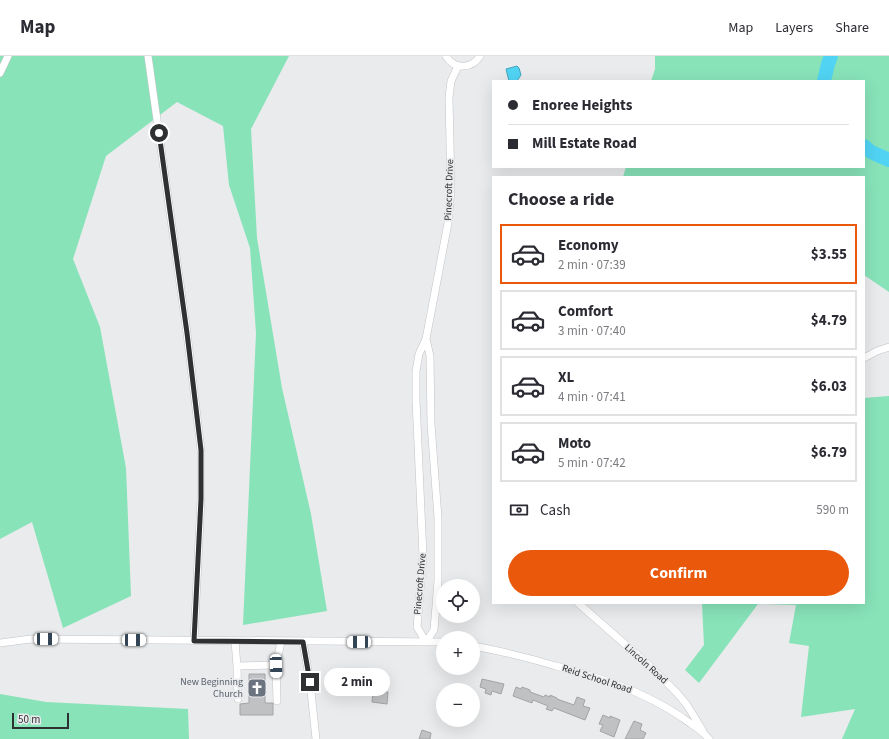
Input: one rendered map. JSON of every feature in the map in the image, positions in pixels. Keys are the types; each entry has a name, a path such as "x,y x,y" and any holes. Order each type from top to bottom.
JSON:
{"street":[{"path":"0,73 8,56"},
{"path":"148,56 187,333 201,450 201,499 194,641"},
{"path":"446,56 450,62 458,66 471,65 478,60 480,56"},
{"name":"Pinecroft Drive","path":"426,338 430,356 432,431 438,518 438,582 434,630 426,642 417,628 424,556 416,400 416,372 420,354 426,338 448,224 451,189 449,97 451,81 458,66"},
{"path":"865,357 889,347"},
{"name":"Lincoln Road","path":"579,604 651,667 677,693 687,705 704,733"},
{"path":"0,643 31,639 436,642"},
{"path":"235,641 238,699"},
{"path":"277,701 276,666 281,642"},
{"path":"303,642 310,682 316,739"},
{"name":"Reid School Road","path":"480,647 534,659 622,686 646,696 664,706 704,733 710,739"},
{"path":"237,666 276,666"}],"green space":[{"path":"0,56 289,56 251,129 257,238 282,388 311,514 327,611 243,625 256,333 250,248 229,185 223,126 177,102 106,156 73,259 100,327 126,468 131,596 63,628 32,522 0,539"},
{"path":"655,56 889,56 889,292 865,276 865,176 623,176 626,168 865,168 865,80 651,80 655,69"},
{"path":"889,396 889,739 842,739 855,709 801,717 809,646 789,643 796,605 758,604 865,604 865,398"},
{"path":"702,604 758,604 699,683 685,670 704,645"},
{"path":"0,694 46,702 188,709 189,739 0,739"}],"water":[{"path":"517,66 521,75 518,80 509,80 506,69"}],"building":[{"name":"New Beginning Church","path":"249,674 265,674 265,703 273,703 273,715 240,715 240,704 249,703"},
{"path":"482,679 504,684 501,694 492,691 491,695 485,693 486,689 480,687"},
{"path":"516,687 521,689 522,687 530,690 530,692 544,697 545,695 550,697 550,695 574,705 577,697 585,700 583,706 590,708 585,720 554,708 552,711 546,709 548,706 533,700 532,703 513,696"},
{"path":"373,692 388,692 387,704 372,702"},
{"path":"603,715 620,720 614,737 600,731 603,725 599,724"},
{"path":"634,721 642,724 640,730 646,733 643,739 625,739"},
{"path":"422,730 431,733 430,739 419,739"}],"waterway":[{"path":"824,80 831,56"},
{"path":"865,147 871,152 889,160"}],"place":[{"name":"New Beginning Church","path":"257,688"}],"route":[{"path":"159,133 187,333 201,450 201,499 194,641 303,642 310,682"}]}
